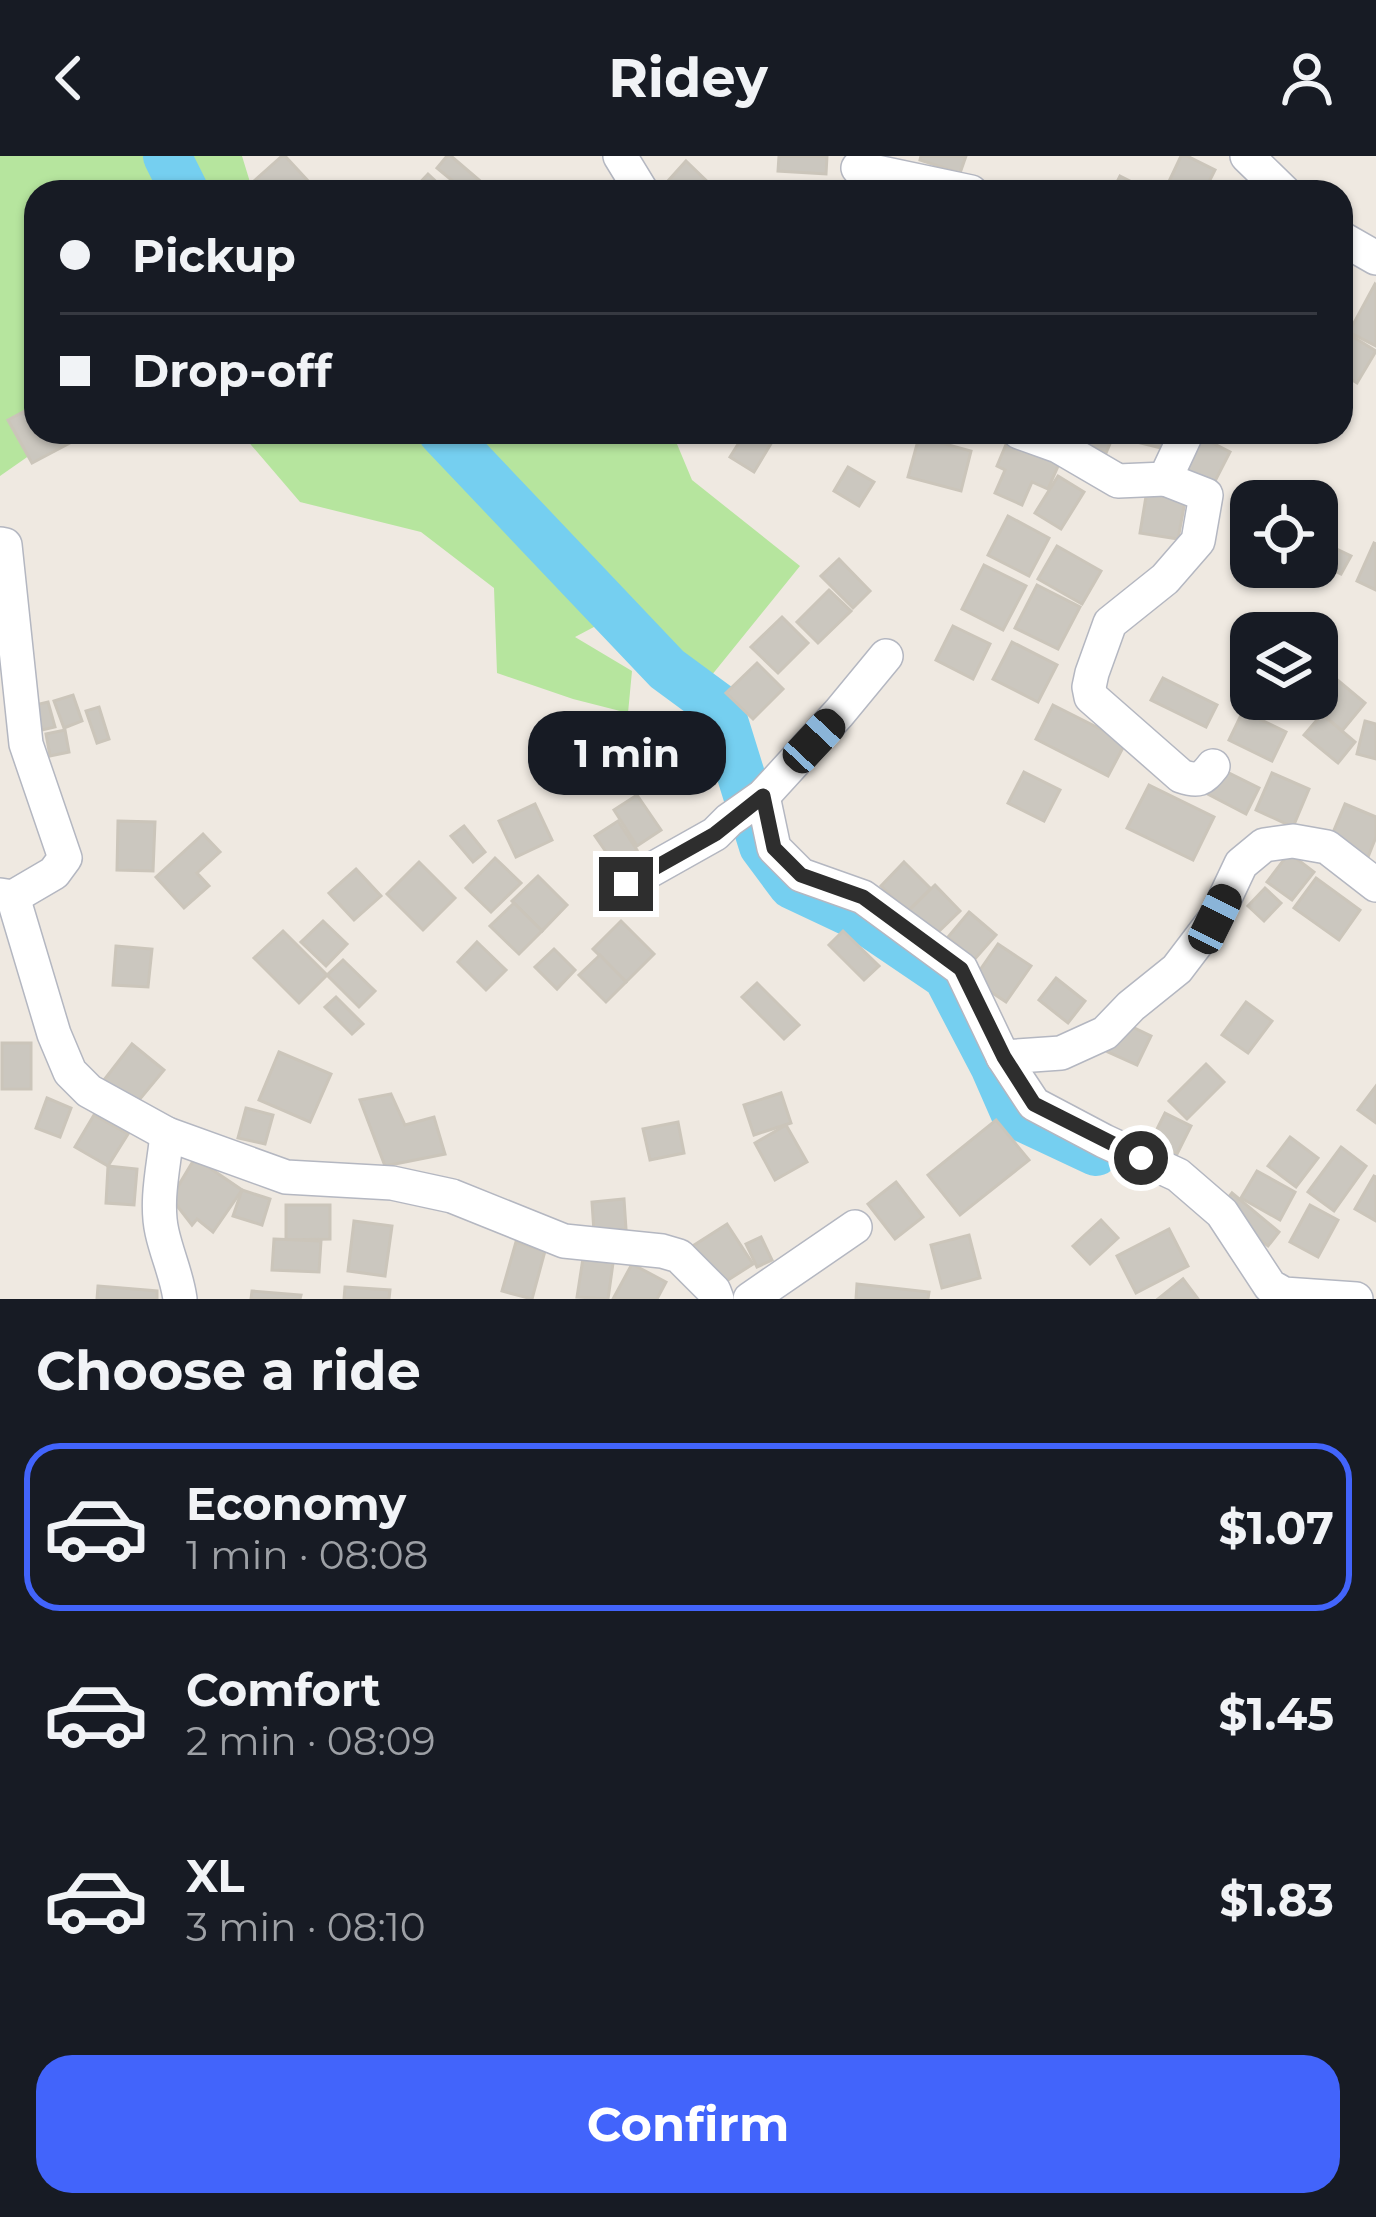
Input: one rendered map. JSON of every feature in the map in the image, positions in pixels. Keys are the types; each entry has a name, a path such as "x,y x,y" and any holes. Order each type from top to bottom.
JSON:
{"street":[{"path":"1247,156 1270,180"},
{"path":"858,172 903,180"},
{"path":"1052,444 1118,481 1165,478 1206,495 1198,541 1166,579 1110,622 1089,686 1091,698 1181,776 1202,779 1213,766"},
{"path":"1165,478 1181,444"},
{"path":"0,544 5,545 26,744 65,858 54,873 6,896 70,1072 89,1091 167,1133 286,1178 392,1183 452,1196 564,1241 662,1250 679,1256 717,1299"},
{"path":"626,884 715,834 763,796 886,656"},
{"path":"763,796 774,848 801,875 863,897 961,969 1004,1057 1034,1104 1178,1174 1222,1213 1270,1286 1284,1294 1356,1299"},
{"path":"1004,1057 1061,1053 1105,1033 1177,968 1215,919 1241,864 1264,845 1293,842 1327,848 1376,885"},
{"path":"167,1133 160,1212 180,1299"},
{"path":"750,1299 855,1227"}],"green space":[{"path":"0,156 242,156 249,180 24,180 24,444 46,444 0,476"},
{"path":"250,444 677,444 692,480 800,566 707,681 626,610 575,637 632,671 628,713 497,673 494,588 421,532 300,502"}],"building":[{"path":"285,156 307,180 255,180"},
{"path":"451,156 479,180 452,180 437,168"},
{"path":"779,156 827,156 826,174 778,171"},
{"path":"921,156 966,156 960,173 920,160"},
{"path":"1181,156 1215,170 1210,180 1170,180"},
{"path":"686,161 706,180 669,180"},
{"path":"1375,284 1376,346 1353,334 1353,325"},
{"path":"1353,337 1376,351 1357,383 1353,380"},
{"path":"24,411 24,444 68,444 32,463 8,420"},
{"path":"738,444 771,444 754,472 730,457"},
{"path":"917,444 971,451 961,491 908,477"},
{"path":"1006,444 1031,444 1062,457 1048,489 1032,482 1022,505 995,493 1005,470 997,466"},
{"path":"1086,444 1110,444 1106,453"},
{"path":"1190,444 1214,444 1230,452 1212,487 1177,469"},
{"path":"848,467 874,482 859,506 834,491"},
{"path":"1058,476 1084,492 1061,529 1035,513"},
{"path":"1148,484 1187,491 1178,539 1140,533"},
{"path":"1008,516 1049,538 1029,576 988,555"},
{"path":"1376,544 1376,590 1357,581"},
{"path":"1057,546 1101,571 1082,604 1038,579"},
{"path":"1338,550 1351,556 1338,572"},
{"path":"839,559 870,591 853,608 821,576"},
{"path":"984,565 1026,586 1003,630 962,609"},
{"path":"1037,585 1080,607 1058,649 1015,628"},
{"path":"829,590 851,611 818,643 797,622"},
{"path":"782,617 808,643 778,673 751,647"},
{"path":"953,626 990,644 973,679 936,660"},
{"path":"1012,642 1057,665 1038,702 993,679"},
{"path":"757,663 783,689 753,719 726,693"},
{"path":"1163,678 1217,705 1206,727 1151,700"},
{"path":"1338,680 1365,703 1342,731 1329,720 1338,720"},
{"path":"73,695 82,721 64,728 54,701"},
{"path":"48,702 55,727 42,730 35,705"},
{"path":"1053,705 1126,742 1108,776 1036,739"},
{"path":"99,707 109,739 97,743 86,711"},
{"path":"1239,720 1261,720 1286,732 1272,761 1229,740"},
{"path":"1317,720 1329,720 1355,742 1338,763 1304,735"},
{"path":"1365,721 1376,724 1376,759 1357,754"},
{"path":"65,730 69,752 50,756 46,734"},
{"path":"1219,768 1259,788 1246,814 1206,793"},
{"path":"1024,772 1060,790 1044,821 1008,803"},
{"path":"1272,773 1309,789 1293,827 1256,810"},
{"path":"1149,785 1214,817 1193,860 1127,828"},
{"path":"637,795 661,830 637,846 614,810"},
{"path":"535,804 552,840 516,857 499,821"},
{"path":"1345,804 1376,817 1376,837 1366,862 1327,847"},
{"path":"118,821 155,822 153,871 117,870"},
{"path":"618,821 637,850 615,865 595,836"},
{"path":"464,826 485,852 473,862 451,836"},
{"path":"203,834 220,852 197,873 209,886 184,908 156,877"},
{"path":"1289,853 1314,872 1292,900 1267,882"},
{"path":"495,858 521,883 491,912 466,888"},
{"path":"419,862 455,898 423,930 387,894"},
{"path":"904,862 931,889 907,912 881,886"},
{"path":"356,869 381,896 354,920 329,893"},
{"path":"538,876 567,905 542,931 512,901"},
{"path":"1316,878 1360,910 1339,940 1294,908"},
{"path":"935,885 960,911 930,940 905,914"},
{"path":"1265,888 1281,903 1264,921 1248,906"},
{"path":"514,903 542,931 519,954 490,926"},
{"path":"969,912 996,935 974,960 948,937"},
{"path":"323,921 347,944 326,966 301,942"},
{"path":"621,921 654,954 626,982 593,949"},
{"path":"283,931 327,975 299,1003 254,958"},
{"path":"843,931 879,966 864,980 829,945"},
{"path":"477,942 506,970 486,990 458,962"},
{"path":"998,944 1031,966 1006,1002 973,980"},
{"path":"116,946 152,949 148,987 113,985"},
{"path":"554,949 575,970 557,989 535,967"},
{"path":"600,955 626,982 606,1002 579,975"},
{"path":"343,960 375,991 359,1007 327,975"},
{"path":"1056,978 1085,1001 1068,1023 1039,1000"},
{"path":"757,983 799,1025 784,1039 742,997"},
{"path":"336,997 363,1024 352,1034 325,1007"},
{"path":"1246,1002 1272,1021 1248,1053 1222,1035"},
{"path":"1122,1022 1151,1036 1137,1065 1108,1052"},
{"path":"2,1043 31,1043 31,1089 2,1089"},
{"path":"132,1044 164,1070 135,1105 104,1080"},
{"path":"279,1052 331,1074 310,1122 259,1100"},
{"path":"1206,1064 1224,1082 1187,1119 1169,1101"},
{"path":"1376,1086 1376,1123 1358,1110"},
{"path":"781,1093 791,1123 754,1135 744,1105"},
{"path":"391,1094 405,1125 434,1117 445,1154 385,1166 360,1100"},
{"path":"47,1098 71,1108 60,1137 36,1128"},
{"path":"246,1108 273,1115 265,1144 238,1138"},
{"path":"1165,1113 1191,1126 1177,1154 1151,1141"},
{"path":"94,1115 128,1134 108,1166 75,1147"},
{"path":"996,1120 1029,1160 960,1215 928,1175"},
{"path":"678,1122 684,1153 650,1160 643,1129"},
{"path":"786,1125 807,1162 775,1180 755,1143"},
{"path":"1290,1137 1318,1158 1296,1187 1268,1166"},
{"path":"1341,1147 1366,1166 1334,1211 1308,1192"},
{"path":"195,1158 242,1190 213,1232 197,1219 192,1225 171,1198"},
{"path":"108,1166 137,1169 134,1205 106,1203"},
{"path":"1257,1171 1295,1192 1280,1220 1241,1198"},
{"path":"1376,1177 1376,1221 1355,1209"},
{"path":"896,1182 923,1217 895,1239 868,1204"},
{"path":"242,1190 270,1199 262,1225 233,1216"},
{"path":"1232,1193 1279,1232 1268,1246 1220,1208"},
{"path":"624,1199 626,1229 594,1232 592,1202"},
{"path":"286,1205 330,1205 330,1239 286,1240"},
{"path":"1310,1205 1338,1220 1318,1257 1290,1242"},
{"path":"1101,1220 1118,1238 1090,1264 1073,1246"},
{"path":"354,1221 392,1226 385,1276 348,1271"},
{"path":"727,1224 753,1264 714,1289 688,1249"},
{"path":"1169,1229 1188,1266 1136,1293 1117,1256"},
{"path":"969,1235 980,1278 942,1288 931,1245"},
{"path":"761,1237 772,1260 757,1267 746,1244"},
{"path":"274,1239 321,1241 319,1272 272,1270"},
{"path":"516,1242 545,1251 532,1299 502,1291"},
{"path":"584,1252 614,1256 608,1299 577,1297"},
{"path":"632,1264 666,1282 657,1299 613,1299"},
{"path":"1183,1279 1198,1299 1158,1299"},
{"path":"857,1284 929,1292 928,1299 856,1299"},
{"path":"98,1286 157,1291 157,1299 97,1299"},
{"path":"345,1287 390,1290 389,1299 344,1299"},
{"path":"252,1291 301,1295 300,1299 251,1299"}],"waterway":[{"path":"167,156 179,180"},
{"path":"453,444 667,669 720,708 763,846 792,885 860,917 947,976 1015,1114 1096,1152"}],"route":[{"path":"626,884 715,834 763,796 774,848 801,875 863,897 961,969 1004,1057 1034,1104 1141,1158"}]}
